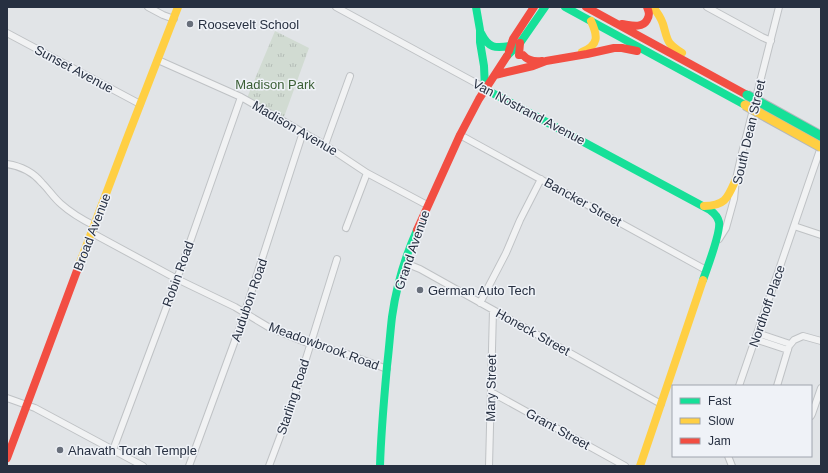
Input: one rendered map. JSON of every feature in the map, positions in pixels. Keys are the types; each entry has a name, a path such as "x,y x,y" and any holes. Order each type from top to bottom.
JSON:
{"main road":[{"name":"Broad Avenue","path":"7,458 178,7"},
{"path":"476,7 484,66 485,88"},
{"name":"Grand Avenue","path":"380,466 387,369 395,300 416,230 460,135 479,99 485,88 496,75 509,51 513,39 534,7"},
{"name":"Grand Avenue","path":"509,51 520,43 545,7"},
{"path":"565,7 821,147"},
{"path":"586,7 821,136"},
{"path":"616,23 637,26 643,24 647,20 649,14 647,7"},
{"path":"653,7 662,22 668,42 709,74"},
{"path":"572,56 588,50 595,43 596,32 590,21"},
{"path":"480,30 484,40 491,46 509,51"},
{"path":"520,43 519,55 523,55 526,59 531,61 546,61 618,48 626,48 653,55"},
{"path":"496,75 534,66 546,61"},
{"name":"Van Nostrand Avenue","path":"485,88 702,206 714,213 720,221"},
{"path":"702,206 717,205 724,201 736,179"},
{"name":"South Dean Street","path":"640,466 706,270 719,229 720,221"}],"street":[{"path":"148,7 174,19"},
{"name":"Van Nostrand Avenue","path":"336,7 485,88"},
{"path":"707,7 771,41"},
{"name":"South Dean Street","path":"711,254 726,228 734,199 736,179 779,7"},
{"name":"Sunset Avenue","path":"7,33 140,104"},
{"name":"Madison Avenue","path":"158,60 241,97 304,132 367,173 427,205"},
{"path":"325,145 350,76"},
{"name":"Robin Road","path":"113,450 177,279 241,97"},
{"name":"Audubon Road","path":"189,466 245,313 304,132"},
{"name":"Bancker Street","path":"460,135 706,270"},
{"name":"Nordhoff Place","path":"739,385 821,147"},
{"name":"Meadowbrook Road","path":"7,164 17,166 35,176 60,203 69,211 86,221 93,230 177,279 245,313 270,328 310,344 347,354 387,369"},
{"path":"346,228 367,173"},
{"path":"480,303 506,253 520,220 541,179"},
{"path":"794,226 821,235"},
{"name":"Starling Road","path":"269,466 285,423 337,259"},
{"name":"Honeck Street","path":"405,263 420,269 661,404"},
{"name":"Mary Street","path":"489,466 493,310"},
{"path":"756,336 789,347"},
{"path":"777,385 789,347 794,340 803,336 821,341"},
{"path":"812,414 821,388"},
{"name":"Grant Street","path":"491,392 625,466"},
{"path":"7,398 35,408 143,466"}],"green space":[{"name":"Madison Park","path":"275,31 309,48 284,117 247,98"}],"traffic: fast":[{"path":"476,7 484,66 485,89"},
{"path":"507,56 520,43 545,7"},
{"path":"565,7 745,105"},
{"path":"481,33 490,45 497,47 511,46"},
{"path":"485,89 713,212 719,222 718,234 703,280"},
{"path":"747,95 821,136"},
{"path":"380,466 392,317 402,273 417,230"}],"traffic: slow":[{"path":"78,268 178,7"},
{"path":"653,7 663,24 668,41 673,47 682,53"},
{"path":"582,52 592,46 596,40 595,31 591,21"},
{"path":"745,105 821,147"},
{"path":"704,206 711,206 722,202 731,191 736,179"},
{"path":"640,466 703,280"}],"traffic: jam":[{"path":"509,51 513,39 534,7"},
{"path":"586,7 747,95"},
{"path":"622,24 636,26 645,23 649,15 647,7"},
{"path":"520,43 519,55 523,55 531,61 542,61"},
{"path":"495,75 533,66 546,61 614,48 637,51"},
{"path":"417,230 460,135 479,99 507,56"},
{"path":"7,458 78,268"}],"place":[{"name":"Roosevelt School","path":"190,24"},
{"name":"German Auto Tech","path":"420,290"},
{"name":"Ahavath Torah Temple","path":"60,450"}]}
